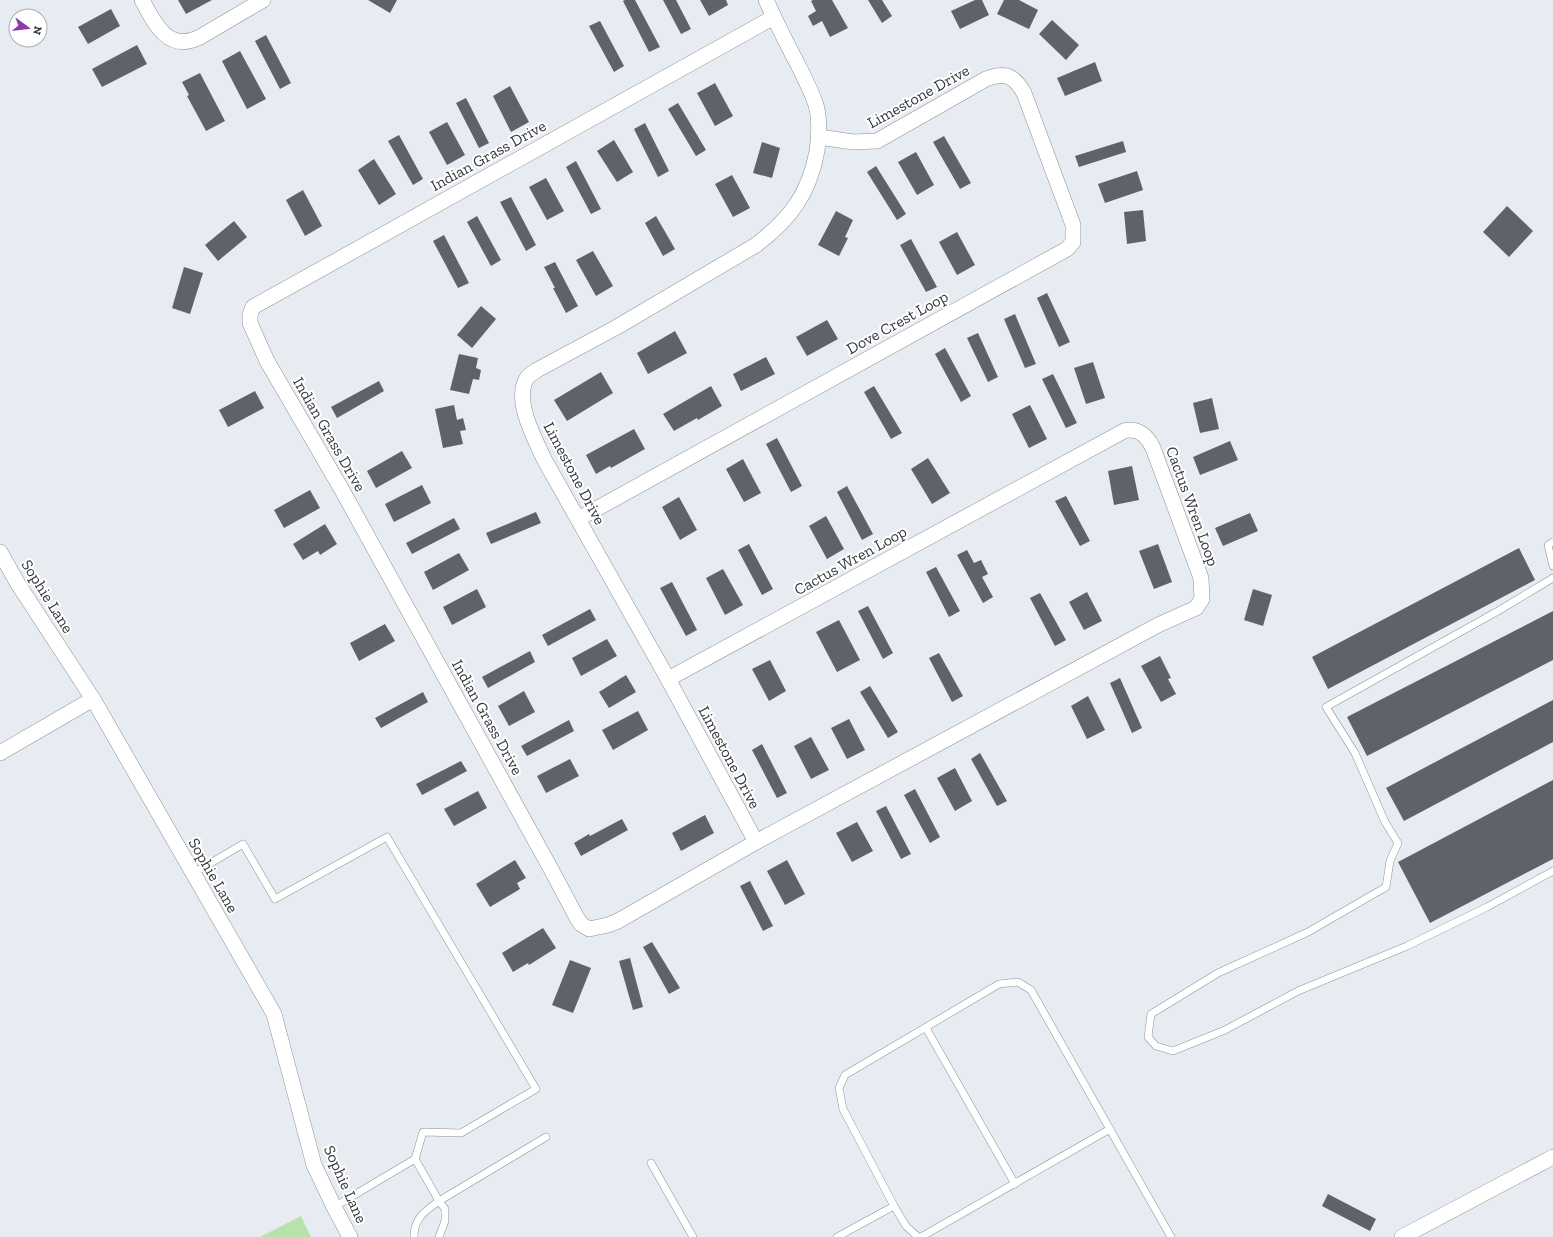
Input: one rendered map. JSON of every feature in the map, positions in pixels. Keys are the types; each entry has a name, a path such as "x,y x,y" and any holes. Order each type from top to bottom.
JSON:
{"street":[{"path":"142,0 154,22 162,32 182,42 190,42 263,0"},
{"name":"Limestone Drive","path":"756,842 668,679 544,459 524,413 523,400 527,378 537,370 617,327 756,245 772,233 797,204 805,190 814,168 819,137 816,106 809,88 766,0"},
{"name":"Indian Grass Drive","path":"756,842 618,921 589,929 581,924 349,504 267,360 253,332 250,323 250,315 253,307 774,17"},
{"name":"Limestone Drive","path":"819,137 853,142 877,142 986,79 994,76 1005,75 1009,77"},
{"name":"Dove Crest Loop","path":"578,519 1067,249 1073,242 1073,225 1024,93 1013,78 1009,77"},
{"name":"Cactus Wren Loop","path":"668,679 1124,431 1130,429 1139,432 1149,440 1201,578 1202,599 1196,608 1158,625 756,842"},
{"name":"Sophie Lane","path":"0,552 18,584 93,699 192,874 274,1014 314,1165 350,1237"},
{"path":"0,753 93,699"},
{"path":"1402,1237 1553,1157"}],"lane":[{"path":"1553,542 1548,545 1553,566"},
{"path":"1553,578 1498,611 1326,707 1355,753 1385,822 1398,843 1390,861 1386,887 1308,932 1218,973 1151,1014 1148,1037 1156,1046 1173,1051 1225,1030 1298,991 1407,946 1487,907 1553,871"},
{"path":"192,874 243,844 275,899 387,837 536,1089 461,1133 423,1132 415,1159 334,1207"},
{"path":"1110,1129 919,1237 906,1226 894,1206 843,1109 839,1088 845,1075 999,984 1018,982 1031,990 1110,1129 1171,1237"},
{"path":"926,1028 1015,1184"},
{"path":"414,1237 414,1228 423,1212 546,1137"},
{"path":"415,1159 445,1209 445,1221 439,1237"},
{"path":"651,1163 692,1237"},
{"path":"837,1237 894,1206"}],"green space":[{"path":"301,1216 311,1237 260,1237"}],"building":[{"path":"178,0 212,0 186,14"},
{"path":"368,0 397,0 390,13"},
{"path":"635,0 660,47 649,52 623,1"},
{"path":"663,0 676,0 691,29 681,34"},
{"path":"700,0 726,0 728,5 709,16"},
{"path":"832,0 848,28 830,37 822,21 813,26 808,16 816,11 811,1"},
{"path":"868,0 882,0 892,16 882,23"},
{"path":"975,0 982,0 989,15 960,29 951,11"},
{"path":"1004,0 1019,0 1038,10 1029,29 997,14"},
{"path":"111,9 120,26 88,44 78,27"},
{"path":"1052,20 1079,45 1066,60 1039,34"},
{"path":"600,21 624,66 614,72 589,26"},
{"path":"266,35 291,83 280,89 255,41"},
{"path":"137,45 147,64 102,87 92,69"},
{"path":"240,51 266,99 247,109 222,61"},
{"path":"1095,62 1102,81 1065,96 1057,78"},
{"path":"200,73 225,121 206,131 187,96 189,95 182,82"},
{"path":"715,83 733,116 715,126 697,93"},
{"path":"510,86 529,122 511,132 493,96"},
{"path":"466,98 489,143 479,148 456,103"},
{"path":"678,103 706,150 696,156 668,109"},
{"path":"447,122 465,155 447,165 429,132"},
{"path":"645,123 669,171 658,177 634,129"},
{"path":"399,135 423,179 413,185 388,141"},
{"path":"944,136 971,183 960,189 933,142"},
{"path":"614,140 633,172 617,182 597,151"},
{"path":"1123,141 1126,152 1079,167 1075,156"},
{"path":"762,142 780,148 772,178 753,173"},
{"path":"916,152 934,185 917,195 898,162"},
{"path":"374,159 396,194 379,205 358,170"},
{"path":"576,161 601,209 591,214 566,167"},
{"path":"876,166 906,214 897,220 867,172"},
{"path":"1137,171 1143,190 1105,203 1098,184"},
{"path":"732,175 750,208 733,217 715,184"},
{"path":"546,178 564,211 547,220 529,187"},
{"path":"303,190 322,226 305,236 286,200"},
{"path":"511,197 536,245 526,251 500,202"},
{"path":"1507,206 1533,231 1509,257 1483,232"},
{"path":"1143,210 1146,241 1127,244 1124,212"},
{"path":"836,211 853,220 845,237 848,238 839,256 818,245"},
{"path":"477,216 501,260 491,266 467,222"},
{"path":"656,216 675,249 663,256 645,223"},
{"path":"234,221 247,237 218,261 205,245"},
{"path":"957,232 975,265 957,275 939,242"},
{"path":"444,235 469,283 458,288 433,241"},
{"path":"911,239 937,287 926,292 900,245"},
{"path":"593,251 613,286 596,296 576,260"},
{"path":"555,262 578,306 566,313 544,267"},
{"path":"184,267 203,273 190,314 172,308"},
{"path":"1047,293 1070,342 1059,347 1037,298"},
{"path":"481,306 496,319 472,348 457,335"},
{"path":"1015,314 1036,364 1025,368 1004,319"},
{"path":"827,320 838,339 807,356 796,337"},
{"path":"675,331 687,353 648,374 637,353"},
{"path":"978,333 998,377 988,382 967,338"},
{"path":"945,348 971,396 961,402 935,354"},
{"path":"459,354 478,358 476,368 481,370 479,380 473,379 469,394 450,390"},
{"path":"766,357 775,374 741,391 733,374"},
{"path":"1093,362 1105,398 1086,404 1074,368"},
{"path":"601,372 613,393 567,421 554,400"},
{"path":"1053,374 1077,423 1066,428 1042,379"},
{"path":"379,381 384,391 337,418 331,407"},
{"path":"711,386 722,406 698,420 697,418 674,431 663,414"},
{"path":"874,386 902,433 891,439 864,392"},
{"path":"255,391 264,408 228,427 219,410"},
{"path":"1212,398 1219,429 1200,433 1193,403"},
{"path":"454,405 457,420 463,418 466,430 460,431 463,444 443,448 435,409"},
{"path":"1030,405 1047,439 1029,448 1012,414"},
{"path":"634,429 645,449 611,468 610,466 596,474 586,455"},
{"path":"777,438 802,486 791,492 766,444"},
{"path":"1230,441 1238,460 1200,475 1193,457"},
{"path":"402,451 412,468 376,488 367,471"},
{"path":"928,458 950,493 932,504 911,469"},
{"path":"743,459 761,493 744,502 726,469"},
{"path":"1132,466 1139,500 1114,505 1108,471"},
{"path":"422,485 431,503 394,522 385,504"},
{"path":"847,486 873,534 862,540 837,492"},
{"path":"310,490 320,508 284,528 274,510"},
{"path":"1066,496 1090,541 1080,546 1055,501"},
{"path":"679,497 697,530 680,540 662,507"},
{"path":"536,512 541,523 491,544 486,533"},
{"path":"1250,513 1258,531 1223,546 1215,528"},
{"path":"826,516 844,549 827,559 809,526"},
{"path":"454,518 460,529 412,554 406,543"},
{"path":"325,524 337,544 320,555 318,551 303,560 293,544"},
{"path":"749,544 773,589 762,595 738,550"},
{"path":"1158,544 1172,582 1154,589 1139,551"},
{"path":"1519,548 1535,580 1328,689 1312,657"},
{"path":"967,550 974,563 981,560 988,574 982,577 993,597 983,603 957,555"},
{"path":"459,553 469,570 433,590 424,572"},
{"path":"936,567 960,611 949,617 926,572"},
{"path":"723,569 743,605 725,615 706,578"},
{"path":"672,582 697,630 686,636 660,588"},
{"path":"477,589 486,607 452,625 443,607"},
{"path":"1253,589 1272,595 1263,626 1244,620"},
{"path":"1087,592 1102,621 1084,630 1069,602"},
{"path":"1040,593 1066,640 1055,646 1030,598"},
{"path":"868,606 893,653 883,659 858,611"},
{"path":"590,609 596,620 548,646 542,635"},
{"path":"1553,611 1553,660 1367,756 1347,717"},
{"path":"839,620 860,660 837,672 816,632"},
{"path":"385,624 395,641 359,661 350,643"},
{"path":"607,639 617,656 581,676 572,658"},
{"path":"530,651 535,662 488,688 482,677"},
{"path":"939,653 963,696 952,702 929,658"},
{"path":"1160,656 1171,678 1168,679 1176,694 1161,702 1141,666"},
{"path":"770,660 786,691 769,701 752,669"},
{"path":"626,675 636,692 609,708 599,692"},
{"path":"1120,678 1142,728 1132,733 1110,683"},
{"path":"870,686 898,732 888,738 860,692"},
{"path":"524,691 535,712 509,726 498,706"},
{"path":"423,692 428,702 381,728 375,718"},
{"path":"1088,696 1105,730 1087,739 1071,706"},
{"path":"1553,700 1553,742 1404,821 1386,788"},
{"path":"638,711 648,730 613,750 602,730"},
{"path":"849,719 865,750 847,759 831,728"},
{"path":"569,720 574,731 527,756 521,746"},
{"path":"811,737 829,770 811,779 794,746"},
{"path":"762,744 787,793 777,798 752,750"},
{"path":"980,753 1007,801 997,806 971,759"},
{"path":"570,759 579,776 546,793 537,776"},
{"path":"461,761 467,771 422,795 416,784"},
{"path":"955,768 972,801 955,811 937,778"},
{"path":"1553,780 1553,859 1430,923 1398,862"},
{"path":"915,789 940,837 930,843 904,795"},
{"path":"478,791 487,808 454,826 444,809"},
{"path":"886,806 911,854 901,859 876,811"},
{"path":"705,815 714,833 681,851 672,833"},
{"path":"622,819 628,830 581,856 574,843 589,834 590,836"},
{"path":"857,822 873,851 852,862 836,833"},
{"path":"515,860 526,878 517,883 520,889 490,907 476,884"},
{"path":"787,860 805,894 785,905 767,871"},
{"path":"750,881 773,926 763,931 740,886"},
{"path":"543,928 556,948 529,965 528,963 513,972 502,953"},
{"path":"652,942 680,988 669,994 643,947"},
{"path":"630,958 643,1007 633,1010 619,961"},
{"path":"570,960 591,968 573,1013 552,1005"},
{"path":"1328,1194 1376,1219 1370,1231 1322,1206"}]}
